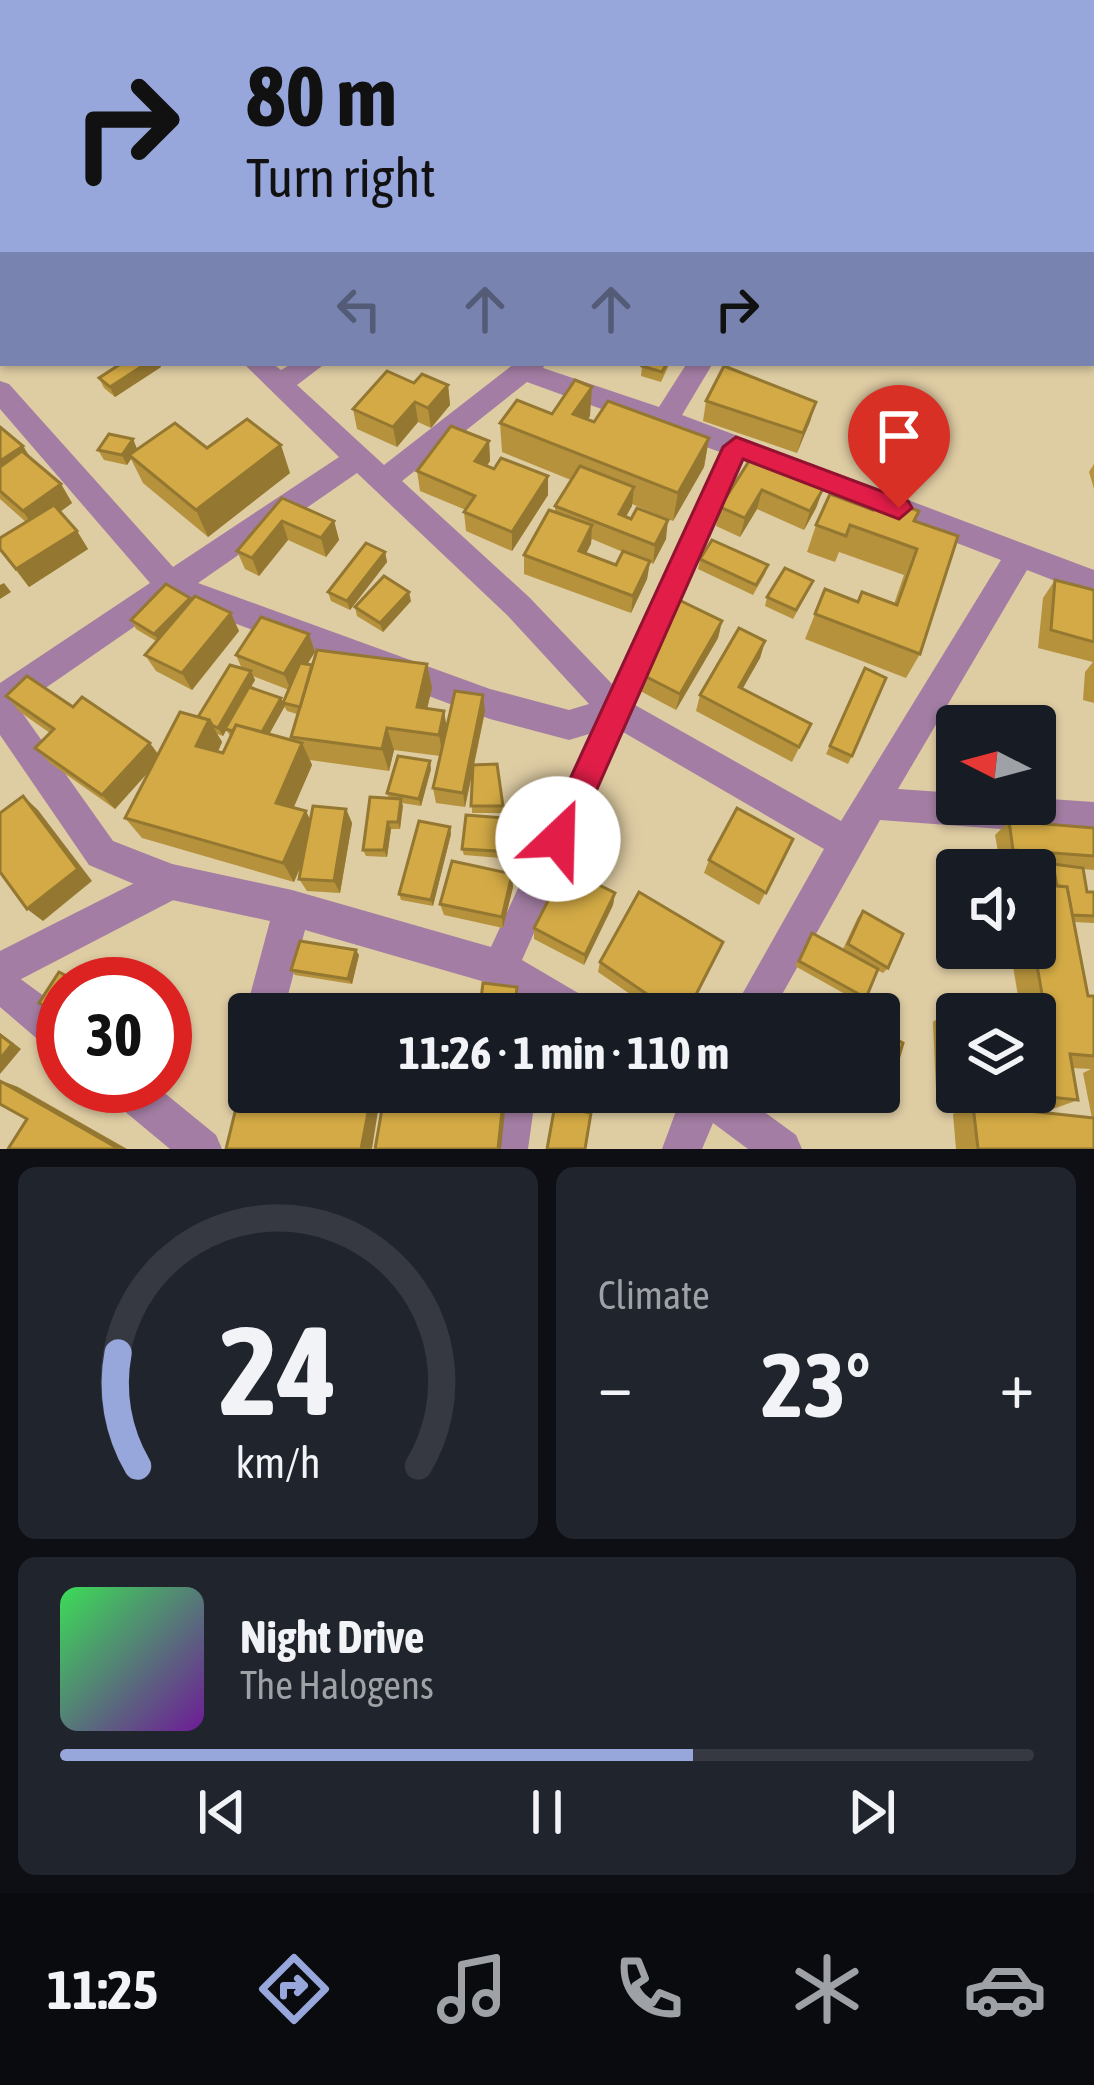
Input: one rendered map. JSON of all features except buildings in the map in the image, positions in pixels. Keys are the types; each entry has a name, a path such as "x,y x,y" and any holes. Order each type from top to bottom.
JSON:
{"street":[{"path":"268,374 301,366"},
{"path":"665,420 698,366"},
{"path":"383,481 528,367 1094,583"},
{"path":"268,374 518,606 616,711 847,843"},
{"path":"0,391 171,586 490,704 569,725 616,711"},
{"path":"358,458 0,705 101,853 172,882 292,908 521,990 616,711 736,447"},
{"path":"762,993 1021,554"},
{"path":"872,803 1094,819"},
{"path":"0,971 172,882"},
{"path":"270,993 292,908"},
{"path":"0,983 36,1013"},
{"path":"171,1113 221,1142"},
{"path":"508,1149 514,1113"},
{"path":"682,1149 697,1113"},
{"path":"733,1113 782,1149"}],"route":[{"path":"558,839 736,447 899,508"}]}
